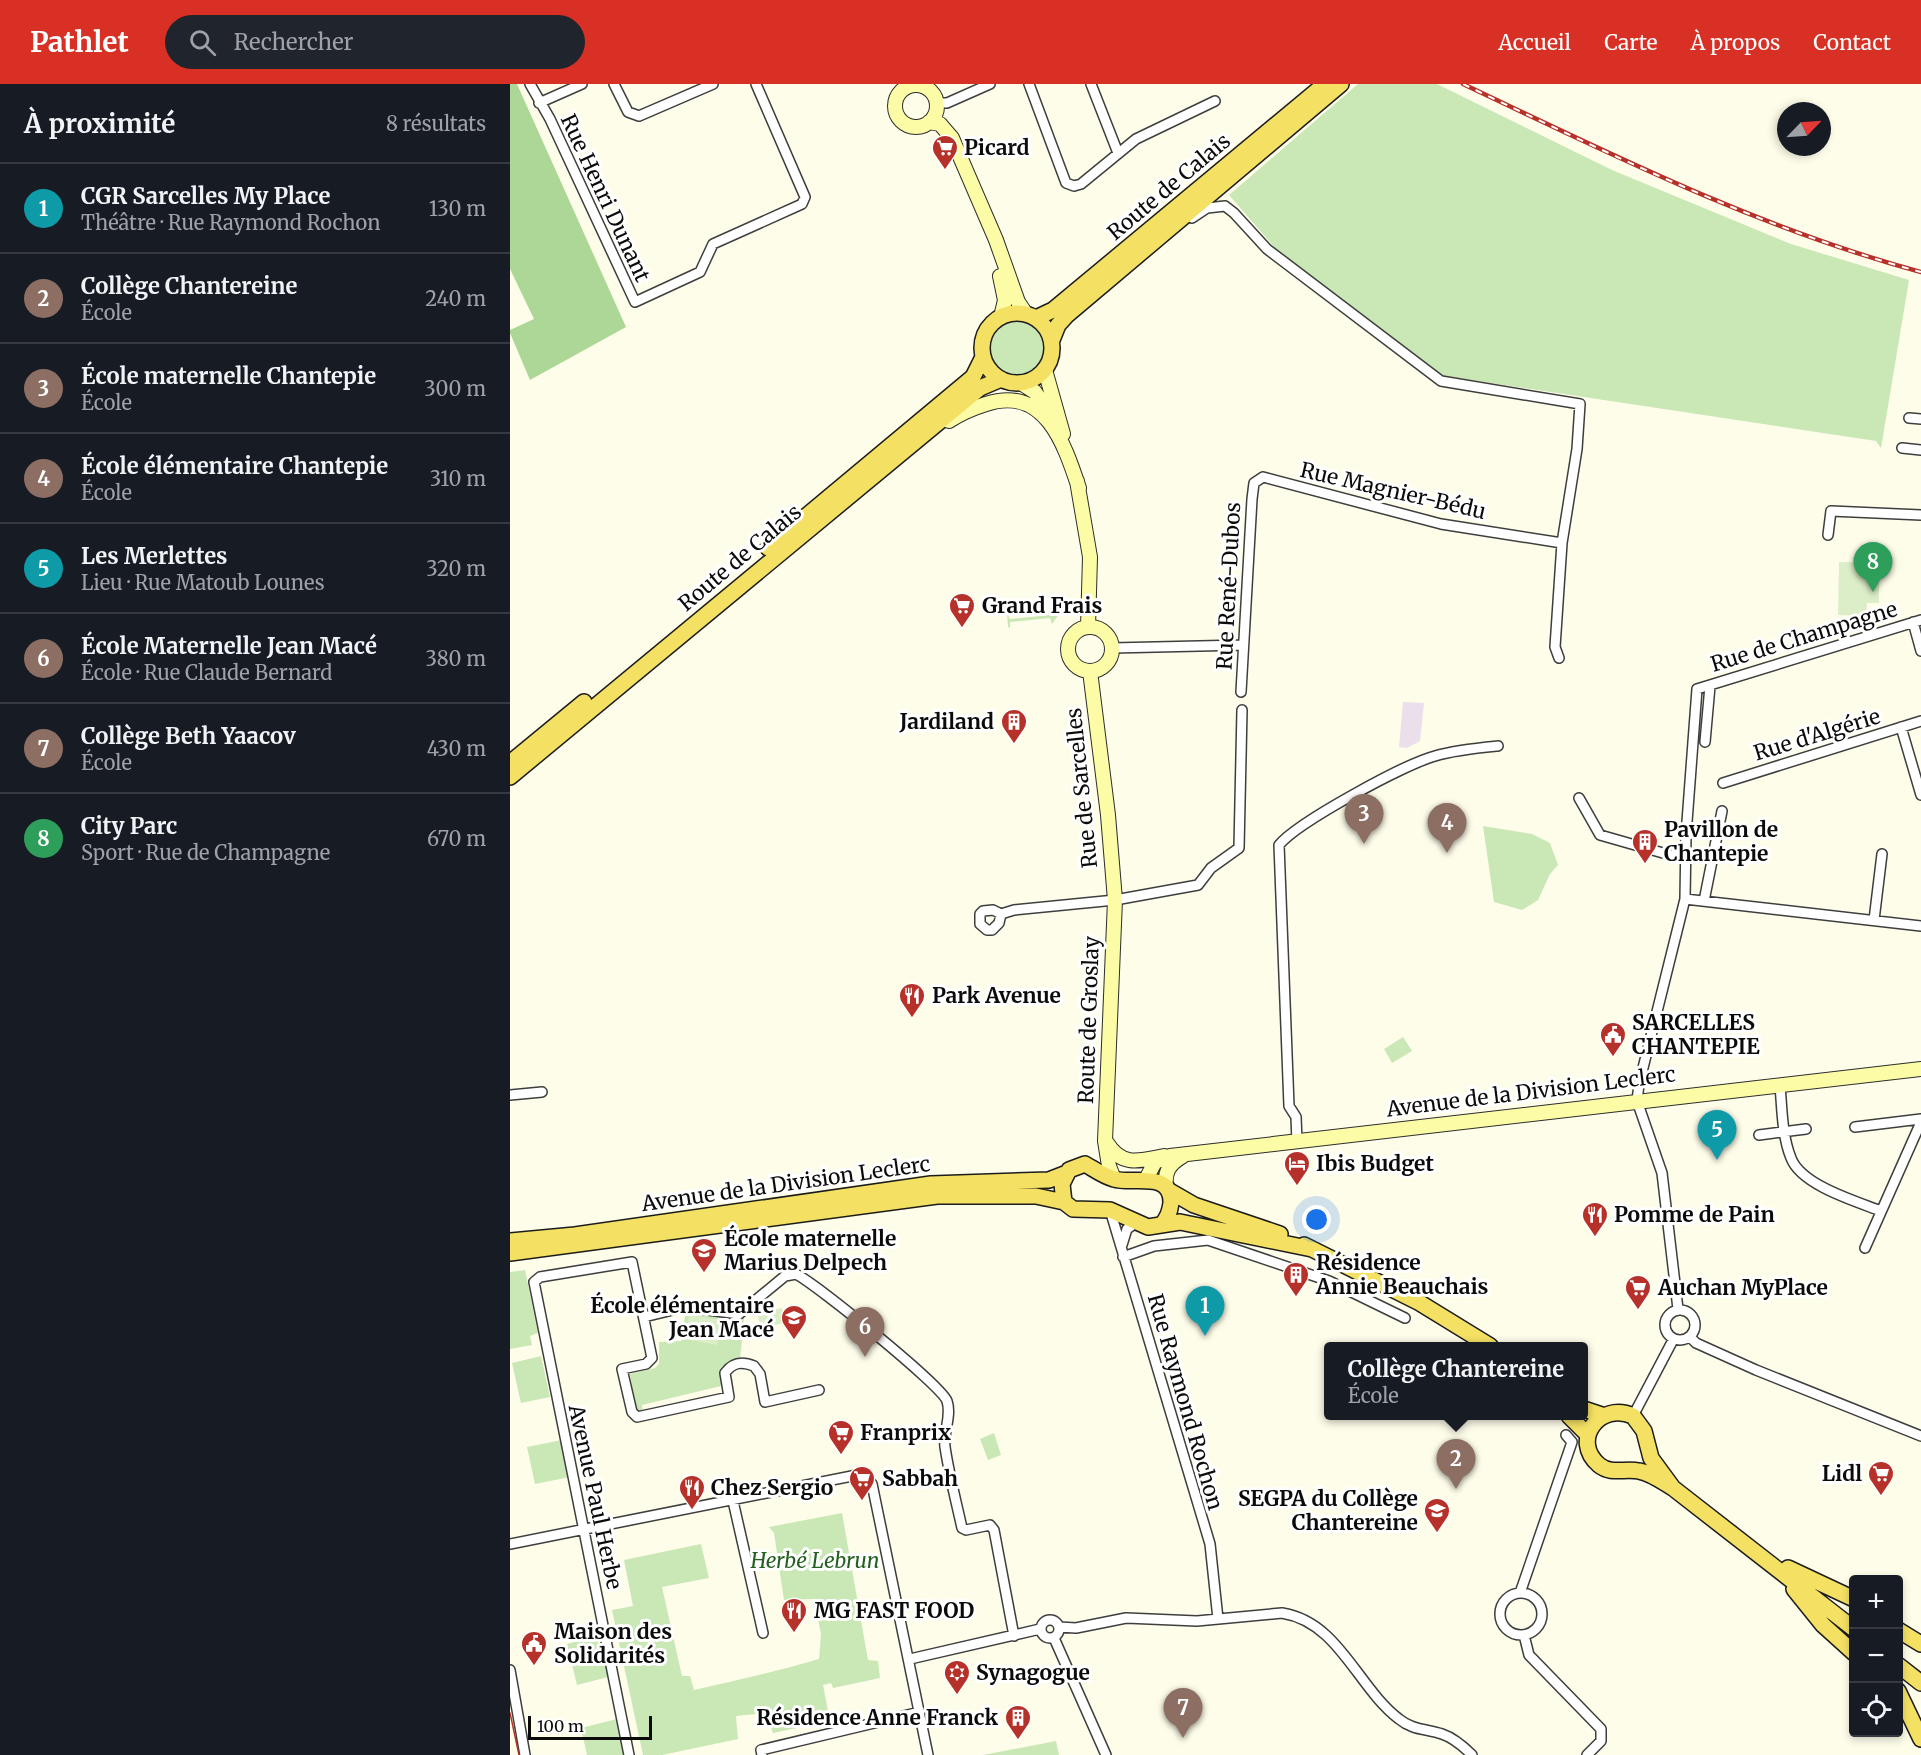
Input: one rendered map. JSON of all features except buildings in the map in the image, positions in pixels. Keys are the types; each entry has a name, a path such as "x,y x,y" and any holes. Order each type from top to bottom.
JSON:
{"main road":[{"name":"Route de Calais","path":"1031,316 1053,310 1325,84"},
{"name":"Route de Calais","path":"1052,340 1063,320 1341,84"},
{"path":"1001,317 1005,305 1004,289 972,185 953,130 936,106 929,87 908,85 896,97 895,108 899,118 912,126 929,122 940,124 947,130 972,185 996,240 1018,302 1031,316 1045,326 1052,340 1052,356 1045,370 1036,378 1021,383"},
{"path":"929,122 936,106"},
{"path":"1031,316 1015,313 1001,317 990,325 984,336 983,357 988,368 1001,380 1021,383 1038,395 1062,430"},
{"name":"Route de Calais","path":"510,763 968,381 979,369 983,357"},
{"path":"1045,370 1078,488 1090,557 1088,627"},
{"name":"Route de Calais","path":"510,777 980,388 1001,380"},
{"path":"883,467 961,413 996,401 1011,399 1032,406 1052,425 1078,488"},
{"path":"1088,627 1107,635 1112,648 1108,662 1097,670 1090,671 1083,670 1072,662 1068,648 1072,636 1088,627"},
{"name":"Rue de Sarcelles","path":"1090,671 1108,815 1115,900"},
{"name":"Route de Groslay","path":"1114,1179 1109,1166 1106,1141 1115,900"},
{"name":"Avenue de la Division Leclerc","path":"1106,1141 1116,1155 1124,1160 1176,1156 1921,1069"},
{"path":"1082,1164 1095,1158 1106,1141"},
{"path":"1145,1181 1155,1162 1176,1156"},
{"path":"1162,1224 1170,1210 1167,1169 1176,1156"},
{"path":"1082,1164 1114,1179 1156,1180 1194,1205 1274,1231 1391,1287 1482,1342"},
{"name":"Avenue de la Division Leclerc","path":"510,1253 931,1184 1049,1180 1082,1164"},
{"path":"1064,1202 1062,1188 1067,1173"},
{"name":"Avenue de la Division Leclerc","path":"510,1241 654,1229 937,1196 1036,1196 1064,1202 1077,1210 1110,1210"},
{"path":"1110,1210 1148,1227 1162,1224 1190,1224 1312,1250"},
{"path":"510,1232 563,1227 654,1229"},
{"path":"510,1263 581,1255 654,1229"},
{"path":"1588,1410 1602,1415"},
{"path":"1673,1488 1654,1464 1642,1425 1633,1416 1615,1411 1602,1415 1594,1422 1588,1435 1590,1453 1599,1466 1615,1471 1627,1469 1645,1472 1673,1488 1849,1623"},
{"path":"1573,1420 1588,1435"},
{"path":"1627,1469 1641,1460 1647,1444"},
{"path":"1751,1548 1849,1597"},
{"path":"1751,1548 1801,1597 1833,1636 1849,1649"},
{"path":"1903,1633 1921,1644"},
{"path":"1903,1661 1921,1675"},
{"path":"1903,1668 1921,1683"},
{"path":"1903,1701 1921,1739"}],"street":[{"name":"Rue Henri Dunant","path":"530,84 550,119 634,302 700,272 713,244 802,204 805,197 756,84"},
{"name":"Rue Henri Dunant","path":"539,103 582,84"},
{"path":"614,84 628,112 639,116 713,84"},
{"path":"936,106 990,84"},
{"path":"1029,84 1066,183 1074,186 1081,184 1136,140 1215,101"},
{"path":"1091,84 1118,153"},
{"path":"1146,249 1171,235 1207,208 1225,206 1267,249 1441,381 1580,404 1577,448 1562,543 1555,647 1559,658"},
{"path":"1909,418 1921,419"},
{"path":"1902,448 1921,450"},
{"name":"Rue Magnier-Bédu","path":"1254,483 1263,477 1441,524 1562,543"},
{"name":"Rue René-Dubos","path":"1241,692 1254,483"},
{"path":"1828,535 1831,511 1921,515"},
{"path":"1917,621 1921,651"},
{"name":"Rue de Champagne","path":"1685,855 1697,689 1917,621"},
{"path":"1112,648 1243,645"},
{"path":"1705,742 1710,686"},
{"path":"1001,914 1014,910 1115,900 1198,885 1212,867 1239,848 1242,710"},
{"name":"Rue d'Algérie","path":"1723,783 1921,721"},
{"path":"1901,727 1921,795"},
{"path":"1297,1142 1296,1116 1289,1106 1279,844 1352,796 1422,760 1475,748 1498,746"},
{"path":"1579,798 1600,835 1670,855 1685,855 1685,899 1639,1084 1637,1101 1662,1173 1678,1309"},
{"path":"1704,901 1722,811"},
{"path":"1874,920 1882,854"},
{"path":"1685,899 1921,926"},
{"path":"1780,1085 1785,1131 1791,1159 1800,1173 1817,1184 1881,1211"},
{"path":"510,1095 542,1092"},
{"path":"1855,1126 1921,1120 1864,1248"},
{"path":"1759,1135 1806,1129"},
{"name":"Rue Raymond Rochon","path":"1110,1210 1210,1544 1218,1619"},
{"path":"1137,1222 1124,1234 1122,1254 1154,1246 1208,1240 1329,1281 1405,1318"},
{"name":"Avenue Paul Herbe","path":"629,1755 534,1282 540,1277 632,1262 644,1317"},
{"path":"819,1390 765,1402 759,1374 754,1366 739,1362 729,1367 725,1373 729,1397 637,1417 632,1412 622,1369 650,1362 652,1358 644,1317 686,1307 739,1314 785,1276 796,1274 860,1322 943,1393 948,1403 945,1447 962,1528 966,1530 990,1525 994,1530 1014,1636"},
{"path":"1678,1309 1689,1314 1694,1331 1691,1338"},
{"path":"1633,1416 1673,1340 1666,1320 1669,1314 1678,1309"},
{"path":"1673,1340 1677,1342 1691,1338"},
{"path":"1691,1338 1696,1343 1756,1370 1920,1433"},
{"path":"1520,1593 1572,1442 1566,1435"},
{"path":"510,1544 862,1474 872,1485 910,1659 928,1755"},
{"path":"733,1501 763,1633"},
{"path":"1520,1593 1527,1594 1538,1601 1542,1614 1538,1626 1524,1635 1506,1628 1500,1616 1503,1603 1520,1593"},
{"path":"910,1659 1040,1629 1044,1622 1050,1620 1059,1627 1076,1628 1126,1618 1218,1619 1282,1613 1310,1621 1324,1632 1379,1700 1399,1720 1409,1726 1444,1735 1460,1743 1472,1755"},
{"path":"1059,1627 1054,1638 1106,1755"},
{"path":"1040,1629 1045,1637 1054,1638"},
{"path":"1524,1635 1529,1654 1601,1729 1601,1741 1587,1755"},
{"path":"510,1670 525,1755"},
{"path":"762,1755 761,1750 780,1750 920,1712"}],"shaded area":[{"path":"1403,702 1424,703 1420,741 1407,748 1399,747"}],"green space":[{"path":"510,84 517,84 626,327 530,380 510,333 510,330 534,319 510,269"},
{"path":"1358,84 1437,84 1612,170 1791,244 1909,280 1881,448 1876,441 1444,376 1275,248 1229,195"},
{"path":"1012,320 1022,320 1037,328 1043,337 1045,348 1043,359 1037,368 1022,376 1012,376 1001,371 994,364 989,353 989,343 994,332 1001,325"},
{"path":"1839,562 1879,563 1879,603 1867,603 1866,616 1838,615"},
{"path":"1058,608 1059,614 1052,624 1050,618 1010,622 1010,628 1008,627 1007,613 1010,619 1050,615 1050,609"},
{"path":"1483,826 1532,834 1550,843 1558,865 1550,874 1538,900 1522,910 1494,902"},
{"path":"1403,1037 1412,1051 1392,1063 1384,1049"},
{"path":"525,1270 538,1333 530,1336 532,1345 510,1349 510,1272"},
{"path":"782,1308 785,1323 761,1328 757,1313"},
{"path":"686,1310 744,1318 740,1360 723,1368 721,1386 642,1405 643,1412 640,1413 635,1407 630,1374 655,1368 659,1364 659,1342 681,1341"},
{"path":"689,1315 721,1320 717,1345 685,1339"},
{"path":"541,1356 550,1397 521,1403 512,1363"},
{"path":"994,1433 1001,1455 988,1460 980,1439"},
{"path":"562,1440 570,1477 535,1484 527,1447"},
{"name":"Herbé Lebrun","path":"842,1513 868,1660 878,1661 880,1678 833,1688 831,1683 823,1685 830,1721 773,1733 766,1713 736,1716 738,1739 662,1755 643,1755 612,1610 633,1606 624,1560 701,1544 709,1578 662,1587 682,1676 690,1676 694,1690 819,1659 821,1634 814,1599 784,1600 774,1533 769,1527"},
{"path":"597,1636 608,1677 577,1685 567,1644"},
{"path":"617,1719 625,1755 587,1755 581,1728"},
{"path":"1056,1741 1059,1755 983,1755"}],"tram line":[{"path":"510,1713 519,1755"}],"railway":[{"path":"1463,84 1631,163 1745,212 1861,254 1921,272"}],"place":[{"name":"Picard","path":"945,171"},
{"name":"City Parc","path":"1873,592"},
{"name":"Grand Frais","path":"962,629"},
{"name":"Jardiland","path":"1014,745"},
{"name":"École maternelle Chantepie","path":"1364,844"},
{"name":"École élémentaire Chantepie","path":"1447,853"},
{"name":"Pavillon de Chantepie","path":"1645,865"},
{"name":"Park Avenue","path":"912,1019"},
{"name":"SARCELLES CHANTEPIE","path":"1613,1058"},
{"name":"Les Merlettes","path":"1717,1160"},
{"name":"Ibis Budget","path":"1297,1187"},
{"name":"Pomme de Pain","path":"1595,1238"},
{"name":"École maternelle Marius Delpech","path":"704,1274"},
{"name":"Résidence Annie Beauchais","path":"1296,1298"},
{"name":"Auchan MyPlace","path":"1638,1311"},
{"name":"CGR Sarcelles My Place","path":"1205,1336"},
{"name":"École élémentaire Jean Macé","path":"794,1341"},
{"name":"École Maternelle Jean Macé","path":"865,1357"},
{"name":"Franprix","path":"841,1456"},
{"name":"Collège Chantereine","path":"1456,1489"},
{"name":"Lidl","path":"1881,1497"},
{"name":"Sabbah","path":"862,1502"},
{"name":"Chez Sergio","path":"692,1511"},
{"name":"SEGPA du Collège Chantereine","path":"1437,1534"},
{"name":"MG FAST FOOD","path":"794,1634"},
{"name":"Maison des Solidarités","path":"534,1667"},
{"name":"Synagogue","path":"957,1696"},
{"name":"Collège Beth Yaacov","path":"1183,1738"},
{"name":"Résidence Anne Franck","path":"1018,1741"}]}
